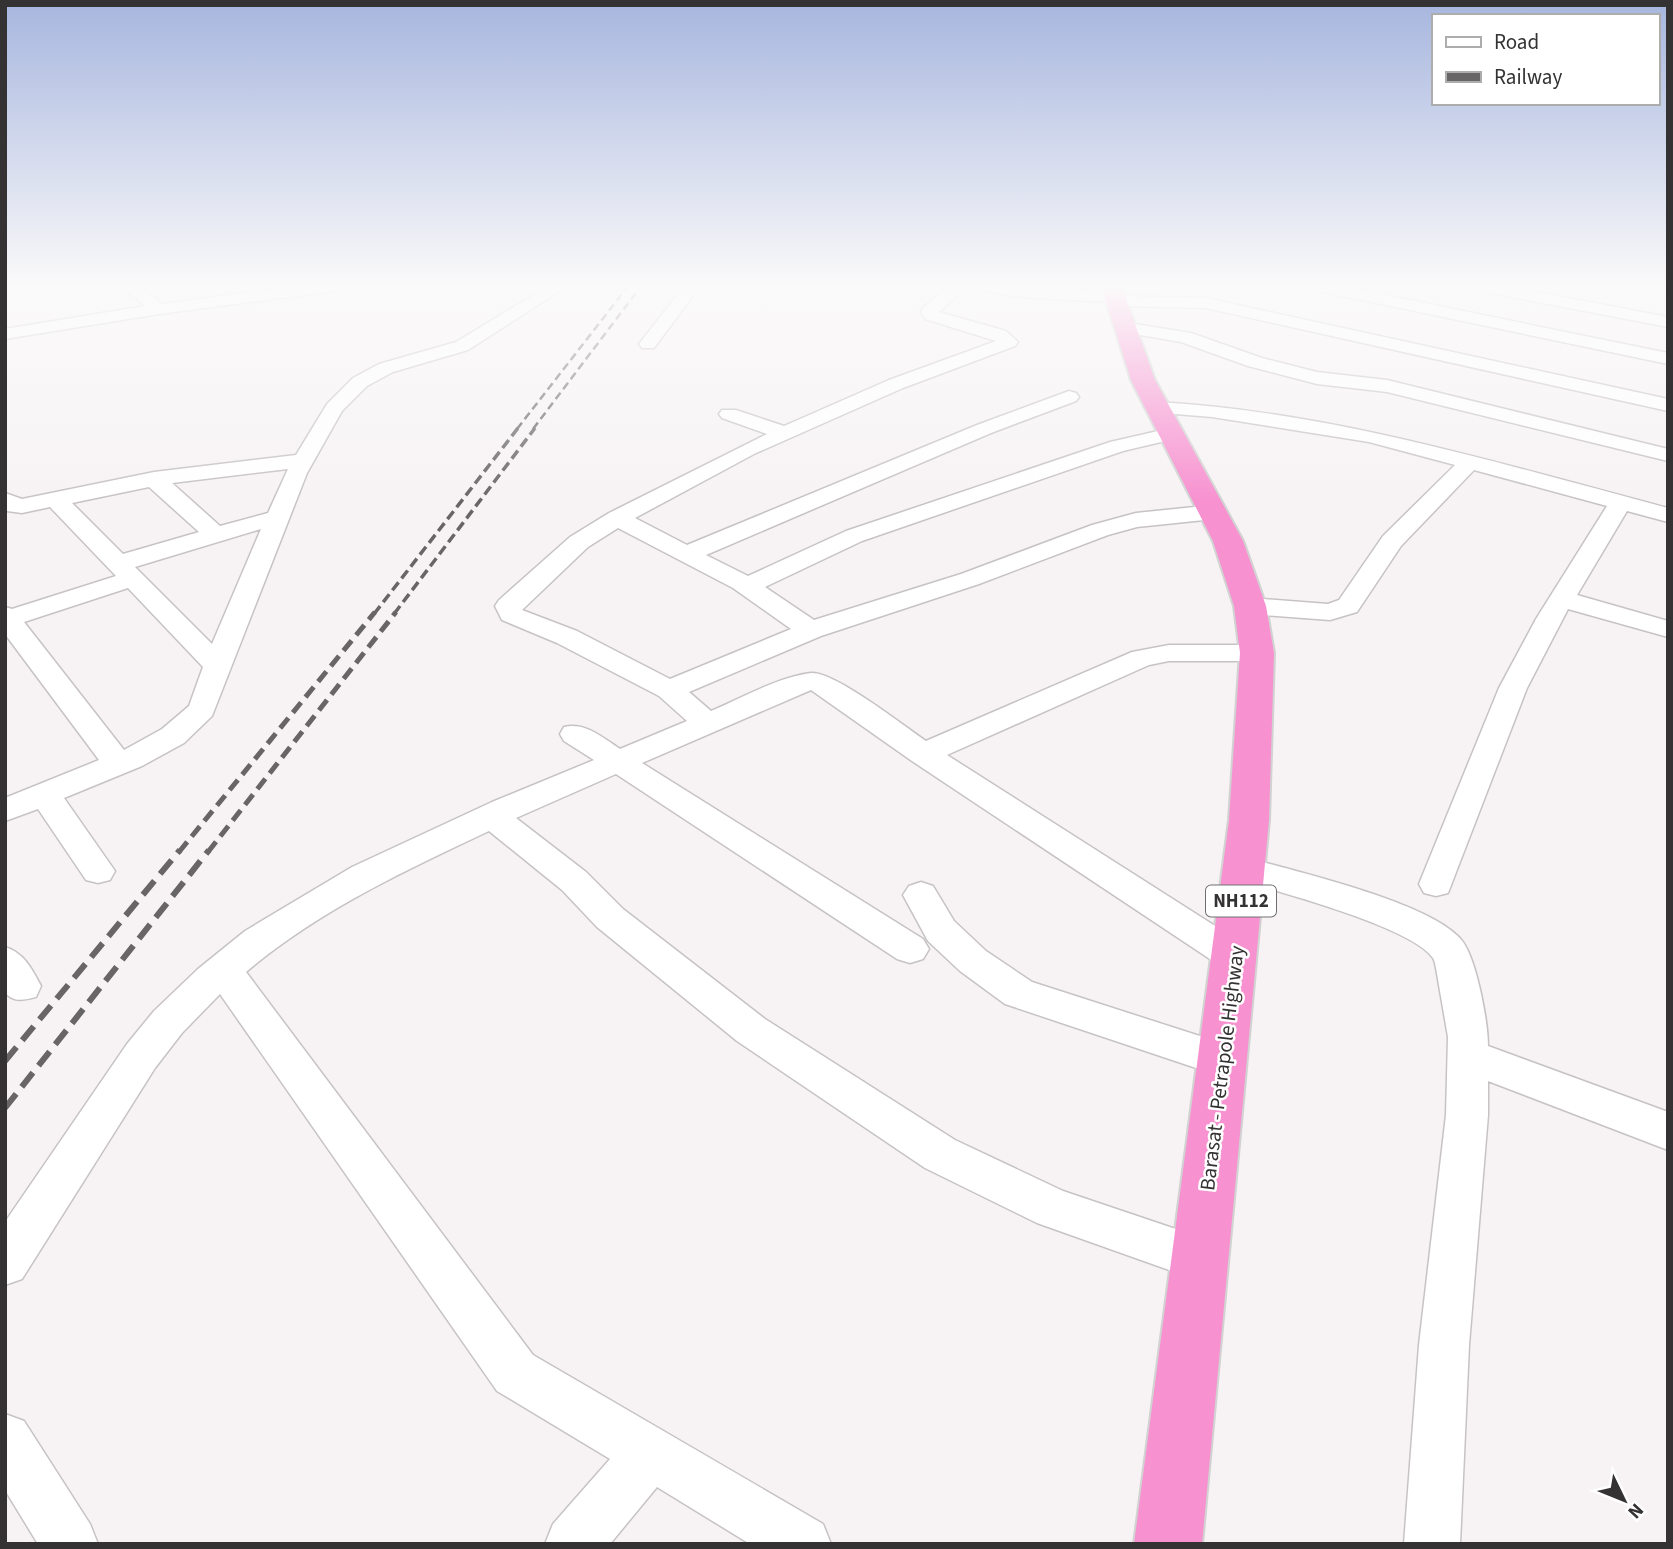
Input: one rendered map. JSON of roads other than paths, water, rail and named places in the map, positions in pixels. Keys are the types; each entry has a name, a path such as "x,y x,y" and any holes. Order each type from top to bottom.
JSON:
{"highway":[{"name":"Barasat - Petrapole Highway","path":"1135,357 1143,380 1228,541 1250,606 1257,653 1244,869 1168,1544"}],"street":[{"path":"5,810 118,764 173,736 202,710 278,517 304,460 334,408 360,382 386,368 423,357"},
{"path":"709,725 669,690 567,637 518,618 511,614 508,606 579,542 617,518 785,433 896,384 968,357"},
{"path":"1246,357 1290,372 1354,384 1387,386 1668,455"},
{"path":"1452,357 1668,405"},
{"path":"687,554 984,429 1069,397"},
{"path":"747,586 854,536 1117,446 1165,421 1212,411 1370,436 1668,515"},
{"path":"729,414 785,433"},
{"path":"5,500 15,506 22,506 154,479 304,460"},
{"path":"1250,606 1330,612 1348,606 1392,541 1470,462"},
{"path":"154,479 216,535"},
{"path":"56,500 218,666"},
{"path":"1436,884 1513,688 1562,599 1622,501"},
{"path":"669,690 811,630 970,579 1100,530 1136,520 1214,512"},
{"path":"118,764 6,618 216,535 278,517"},
{"path":"617,518 747,586 811,630"},
{"path":"1562,599 1668,629"},
{"path":"923,754 1142,658 1168,653 1257,653"},
{"path":"5,1263 141,1056 167,1022 223,969 258,941 364,876 492,816 814,681 828,687 923,754 1235,957"},
{"path":"576,734 910,949"},
{"path":"45,794 98,871"},
{"path":"492,816 574,881 610,918 751,1030 940,1154 1053,1208 1200,1259"},
{"path":"1244,869 1366,906 1408,923 1449,950 1455,968 1468,1037 1467,1115 1444,1345 1432,1544"},
{"path":"921,895 942,931 972,961 1019,993 1223,1059"},
{"path":"223,969 515,1373 803,1544"},
{"path":"1468,1056 1668,1131"},
{"path":"5,1440 69,1544"},
{"path":"573,1544 652,1452"}],"railway":[{"path":"517,429 573,357"},
{"path":"533,429 587,357"},
{"path":"374,614 518,428"},
{"path":"394,614 535,428"},
{"path":"179,852 375,612"},
{"path":"208,852 396,612"},
{"path":"5,1061 180,850"},
{"path":"5,1108 209,850"}]}
